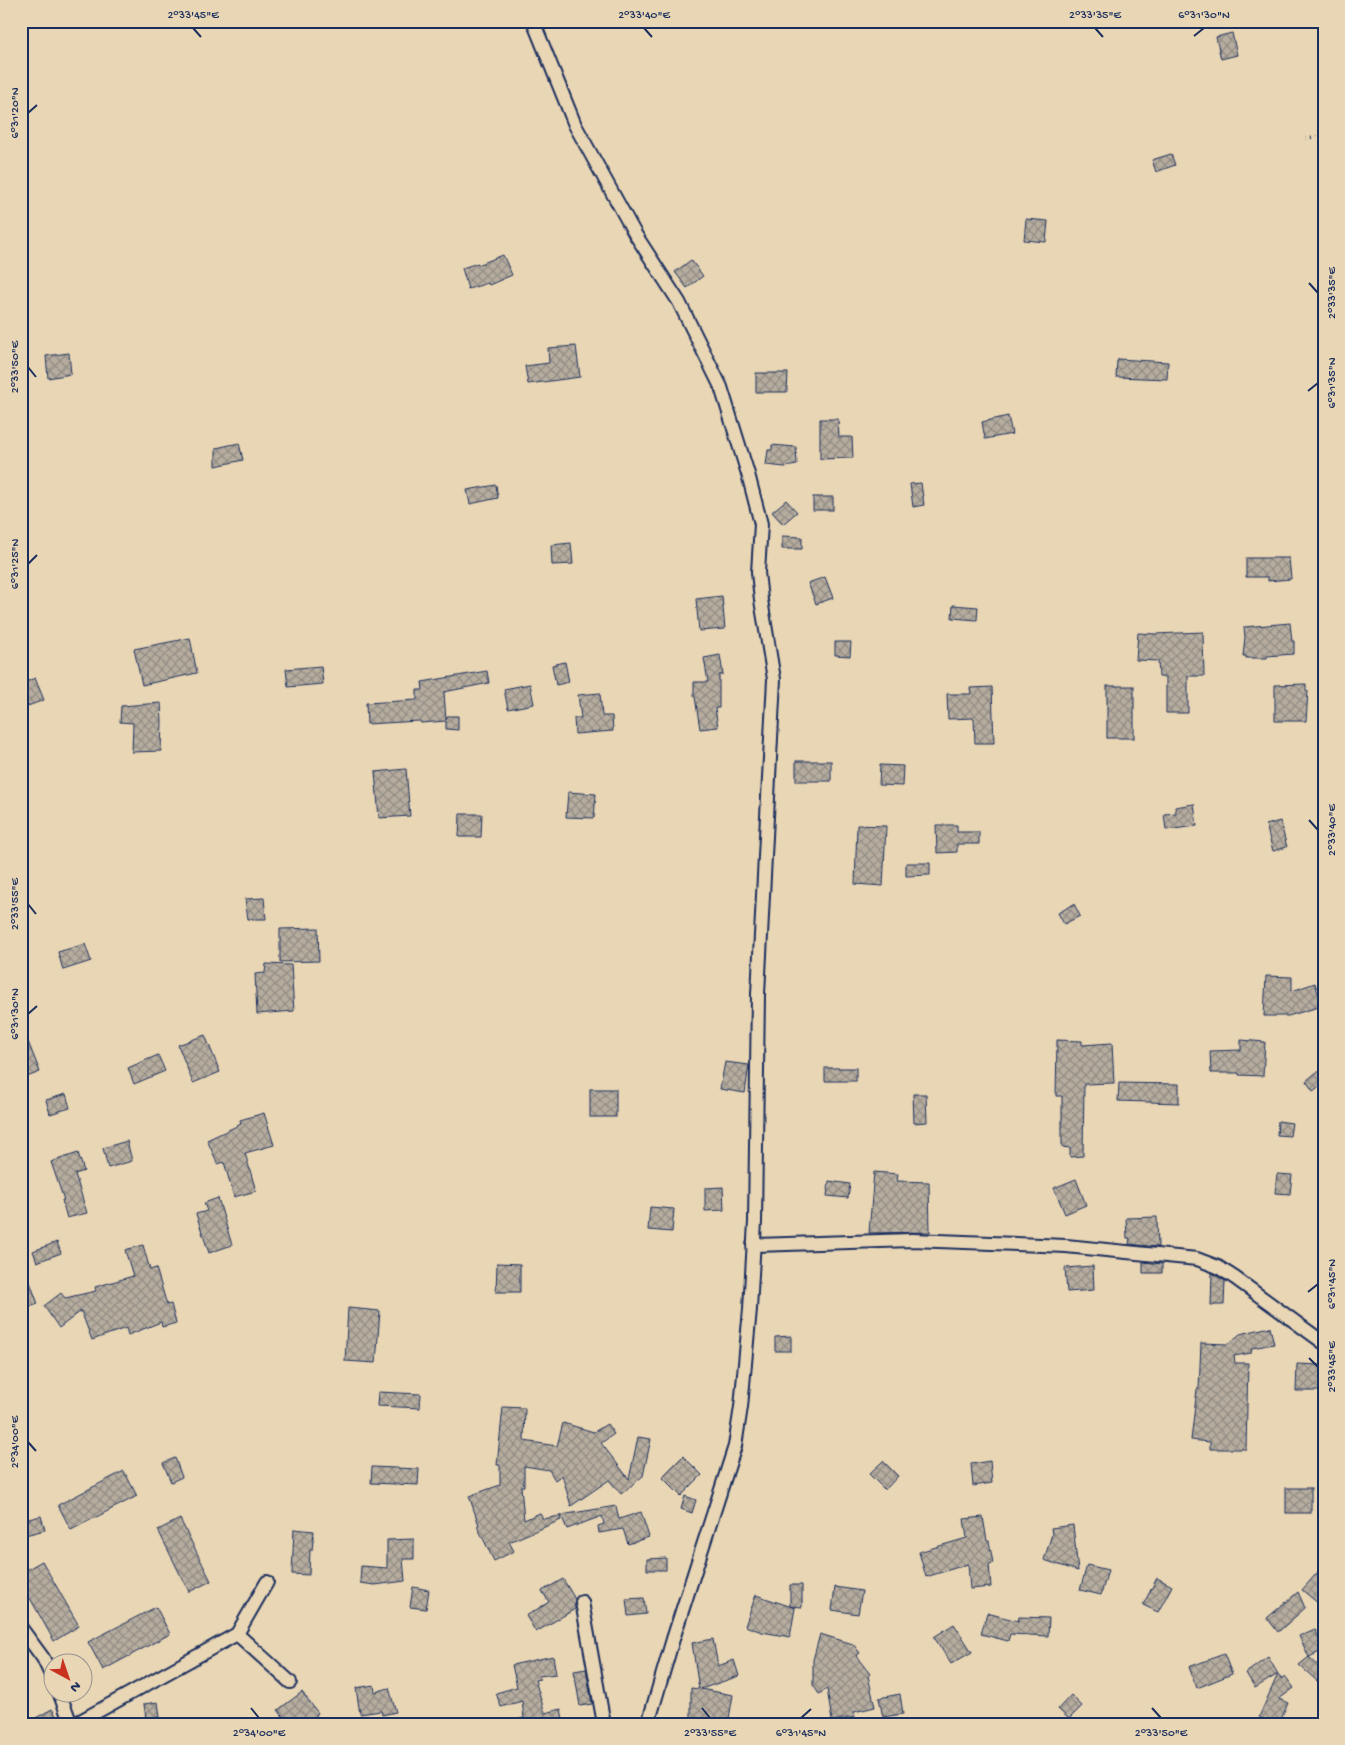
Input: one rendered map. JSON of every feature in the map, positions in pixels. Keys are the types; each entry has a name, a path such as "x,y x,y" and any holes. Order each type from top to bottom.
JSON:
{"street":[{"path":"533,21 576,125 635,234 679,302 721,387 748,474 760,524 758,572 774,679 758,994 753,1246 741,1407 735,1446 673,1639 648,1724"},
{"path":"753,1246 912,1240 1066,1246 1197,1259 1218,1267 1235,1278 1324,1343"},
{"path":"76,1724 237,1634 267,1582"},
{"path":"582,1602 604,1724"},
{"path":"21,1628 25,1638 42,1657"},
{"path":"237,1634 290,1682"},
{"path":"63,1702 71,1724"}],"path":[{"path":"1306,139 1324,135"}],"building":[{"path":"1232,33 1237,55 1221,59 1216,37"},
{"path":"1171,154 1175,165 1156,172 1152,160"},
{"path":"1026,219 1048,221 1046,242 1024,240"},
{"path":"503,255 512,275 489,285 488,283 468,289 462,268 478,263 478,265"},
{"path":"691,260 703,276 687,288 675,272"},
{"path":"576,346 580,377 528,384 525,366 549,363 548,348"},
{"path":"69,353 71,374 48,378 46,356"},
{"path":"1118,359 1168,362 1167,379 1116,377"},
{"path":"756,373 788,373 787,392 756,392"},
{"path":"1008,416 1012,434 985,439 982,422"},
{"path":"820,419 838,419 839,437 852,437 853,458 820,459"},
{"path":"239,443 243,460 216,466 216,448"},
{"path":"772,445 796,447 797,465 785,467 766,465 768,450 772,450"},
{"path":"921,483 924,505 913,507 910,484"},
{"path":"496,485 498,498 470,504 467,490"},
{"path":"813,497 833,497 833,510 813,510"},
{"path":"786,500 797,512 783,524 772,512"},
{"path":"782,536 802,537 802,549 782,549"},
{"path":"571,543 573,564 552,565 551,545"},
{"path":"1246,558 1289,558 1291,579 1268,581 1268,577 1246,577"},
{"path":"825,577 833,598 816,604 808,583"},
{"path":"722,596 725,629 699,631 696,599"},
{"path":"953,605 978,607 977,620 952,618"},
{"path":"1290,623 1292,641 1294,641 1294,654 1267,656 1267,658 1246,658 1246,656 1243,656 1244,627"},
{"path":"1203,632 1204,676 1188,676 1188,713 1166,713 1166,677 1159,677 1158,661 1136,660 1138,633"},
{"path":"190,638 197,673 142,685 134,649"},
{"path":"835,642 851,642 850,656 835,655"},
{"path":"720,655 723,674 719,675 719,708 715,708 718,727 700,729 694,697 694,682 708,682 704,658"},
{"path":"565,662 569,682 556,685 552,665"},
{"path":"321,666 323,684 288,687 286,669"},
{"path":"487,671 489,683 444,692 446,720 447,716 458,716 458,730 446,729 446,721 367,724 366,703 417,700 417,690 423,690 422,682"},
{"path":"35,678 44,700 25,707 21,699 21,684"},
{"path":"530,684 534,704 508,709 504,689"},
{"path":"1306,684 1306,691 1308,691 1306,721 1275,721 1275,685"},
{"path":"1107,686 1134,686 1134,738 1107,738"},
{"path":"992,687 994,743 975,743 974,718 948,719 947,694 971,694 970,688"},
{"path":"600,693 602,716 612,716 613,731 575,734 574,718 581,718 578,695"},
{"path":"161,703 161,751 132,752 133,723 120,722 121,706"},
{"path":"796,761 831,761 831,781 796,781"},
{"path":"880,765 903,766 902,786 879,785"},
{"path":"406,769 410,816 379,818 375,772"},
{"path":"568,792 596,794 594,818 566,817"},
{"path":"1194,804 1197,826 1166,830 1164,814 1176,813 1175,807"},
{"path":"460,814 482,814 481,837 459,837"},
{"path":"1280,821 1287,847 1273,851 1266,825"},
{"path":"857,825 886,826 883,886 855,884"},
{"path":"936,825 957,825 957,832 979,832 979,844 957,844 957,852 937,853"},
{"path":"906,863 930,863 930,875 906,876"},
{"path":"264,898 266,919 248,919 245,899"},
{"path":"1074,904 1080,916 1064,924 1058,913"},
{"path":"318,928 319,961 280,962 280,929"},
{"path":"85,944 91,961 63,970 58,952"},
{"path":"266,964 291,965 294,1011 257,1014 255,974 265,973"},
{"path":"1266,976 1292,977 1292,991 1315,983 1322,1006 1288,1016 1264,1016"},
{"path":"21,1024 40,1072 24,1078 21,1070"},
{"path":"205,1035 220,1072 193,1083 178,1045"},
{"path":"1057,1040 1082,1041 1082,1045 1112,1043 1114,1083 1084,1084 1083,1156 1070,1157 1070,1148 1062,1147 1062,1096 1056,1096"},
{"path":"1241,1040 1265,1042 1263,1076 1239,1075 1239,1073 1211,1073 1210,1051 1241,1050"},
{"path":"158,1055 165,1071 134,1084 128,1068"},
{"path":"725,1062 749,1065 745,1093 720,1089"},
{"path":"825,1068 856,1068 856,1081 825,1081"},
{"path":"1318,1071 1324,1079 1324,1083 1313,1091 1306,1081"},
{"path":"1119,1083 1179,1084 1179,1103 1118,1101"},
{"path":"590,1089 616,1089 616,1117 590,1117"},
{"path":"66,1094 70,1108 50,1114 46,1100"},
{"path":"913,1094 926,1094 927,1122 914,1123"},
{"path":"264,1113 274,1145 245,1153 256,1191 234,1197 224,1162 218,1164 207,1140 241,1124 240,1120"},
{"path":"1278,1121 1292,1123 1290,1136 1277,1135"},
{"path":"127,1141 132,1161 108,1168 103,1148"},
{"path":"78,1153 84,1171 75,1174 87,1213 67,1218 62,1200 64,1200 51,1162"},
{"path":"874,1172 898,1174 897,1181 929,1182 930,1232 869,1233"},
{"path":"1277,1174 1292,1175 1290,1194 1275,1193"},
{"path":"1076,1179 1086,1205 1065,1214 1054,1188"},
{"path":"829,1181 850,1184 848,1198 827,1196"},
{"path":"723,1187 724,1210 705,1211 705,1188"},
{"path":"218,1198 232,1245 209,1253 196,1214 207,1211 204,1203"},
{"path":"650,1207 674,1209 672,1232 648,1230"},
{"path":"1157,1217 1158,1247 1129,1244 1130,1238 1127,1238 1126,1218"},
{"path":"57,1242 61,1253 37,1262 33,1251"},
{"path":"143,1245 150,1270 156,1268 167,1305 171,1304 176,1323 162,1327 161,1322 128,1335 126,1328 92,1340 81,1311 59,1328 44,1306 61,1293 65,1298 96,1291 95,1287 133,1276 125,1250"},
{"path":"1143,1262 1162,1264 1162,1273 1143,1273"},
{"path":"21,1263 23,1263 38,1304 21,1310"},
{"path":"497,1263 520,1264 520,1292 496,1292"},
{"path":"1093,1266 1094,1290 1067,1292 1065,1268"},
{"path":"1212,1273 1225,1281 1224,1305 1211,1305"},
{"path":"348,1308 380,1311 376,1363 345,1361"},
{"path":"1270,1327 1274,1344 1252,1348 1251,1353 1234,1356 1235,1363 1248,1363 1246,1449 1210,1449 1210,1442 1191,1440 1197,1389 1199,1389 1201,1343 1228,1344 1240,1334"},
{"path":"791,1336 791,1351 775,1351 775,1337"},
{"path":"1297,1364 1322,1365 1321,1391 1296,1391"},
{"path":"378,1392 421,1394 420,1408 377,1406"},
{"path":"503,1407 525,1408 524,1441 557,1446 563,1423 594,1432 607,1424 614,1434 601,1443 629,1479 638,1437 651,1439 643,1476 621,1494 609,1480 571,1506 562,1475 555,1480 549,1470 524,1466 524,1486 521,1486 524,1520 540,1513 543,1519 560,1516 561,1520 509,1542 514,1551 494,1561 477,1526 479,1525 469,1496 500,1485 500,1465 497,1465"},
{"path":"683,1456 702,1475 681,1496 662,1477"},
{"path":"175,1458 182,1477 171,1482 163,1463"},
{"path":"883,1461 898,1476 885,1490 869,1474"},
{"path":"990,1461 992,1483 973,1486 971,1464"},
{"path":"372,1467 419,1469 418,1485 371,1483"},
{"path":"124,1471 137,1496 71,1530 58,1505"},
{"path":"1286,1488 1311,1488 1311,1513 1286,1513"},
{"path":"685,1496 696,1500 692,1513 681,1509"},
{"path":"616,1506 619,1519 641,1512 649,1537 628,1544 623,1529 599,1533 598,1526 604,1524 602,1516 567,1529 561,1515"},
{"path":"41,1516 45,1530 21,1536 21,1521"},
{"path":"983,1517 993,1563 989,1564 991,1587 970,1589 968,1564 926,1577 919,1552 967,1538 964,1519"},
{"path":"180,1519 211,1581 189,1592 158,1530"},
{"path":"1073,1525 1078,1571 1044,1560 1052,1534 1051,1528"},
{"path":"294,1529 314,1531 312,1550 310,1550 309,1575 292,1574"},
{"path":"414,1539 414,1559 403,1559 405,1581 375,1585 360,1583 361,1566 387,1568 387,1540"},
{"path":"666,1558 666,1570 647,1570 647,1559"},
{"path":"42,1561 79,1626 54,1641 21,1582 21,1573"},
{"path":"1087,1565 1108,1570 1101,1595 1080,1590"},
{"path":"1324,1565 1324,1608 1302,1590"},
{"path":"1157,1578 1172,1586 1158,1612 1143,1605"},
{"path":"563,1579 575,1599 575,1609 536,1632 526,1616 549,1602 542,1591"},
{"path":"790,1585 802,1585 802,1607 790,1606"},
{"path":"413,1587 429,1590 426,1609 410,1607"},
{"path":"835,1587 862,1591 858,1614 832,1610"},
{"path":"1298,1592 1305,1608 1278,1632 1267,1618"},
{"path":"756,1595 795,1608 790,1637 762,1632 745,1626"},
{"path":"644,1598 646,1614 628,1616 626,1599"},
{"path":"156,1607 170,1634 103,1670 88,1642"},
{"path":"987,1613 1018,1621 1019,1617 1049,1618 1048,1636 1010,1634 1008,1641 981,1634"},
{"path":"954,1624 972,1652 951,1664 934,1637"},
{"path":"1315,1629 1324,1650 1309,1657 1299,1636"},
{"path":"820,1634 853,1644 860,1653 856,1656 870,1674 868,1676 875,1707 854,1712 855,1717 832,1721 827,1689 819,1694 813,1685 813,1660"},
{"path":"713,1639 718,1666 734,1660 739,1676 701,1689 733,1695 728,1724 691,1724 691,1688 699,1689 692,1643"},
{"path":"1224,1654 1232,1674 1197,1688 1189,1667"},
{"path":"553,1656 556,1674 539,1676 540,1679 535,1680 545,1713 561,1709 564,1724 520,1724 519,1719 524,1718 522,1701 501,1707 496,1693 517,1687 512,1665"},
{"path":"1268,1657 1278,1674 1255,1688 1246,1673"},
{"path":"1309,1657 1324,1671 1324,1687 1299,1665"},
{"path":"586,1669 592,1704 580,1706 574,1671"},
{"path":"1278,1674 1281,1679 1285,1676 1294,1688 1279,1699 1288,1703 1279,1724 1274,1724 1259,1717"},
{"path":"374,1685 375,1692 389,1688 396,1712 382,1715 381,1711 360,1714 356,1688"},
{"path":"302,1692 318,1713 316,1715 319,1724 289,1724 278,1710"},
{"path":"900,1694 903,1714 883,1717 879,1698"},
{"path":"1071,1695 1082,1706 1069,1719 1058,1709"},
{"path":"158,1702 160,1717 146,1719 144,1704"},
{"path":"52,1709 61,1724 25,1724"}]}
